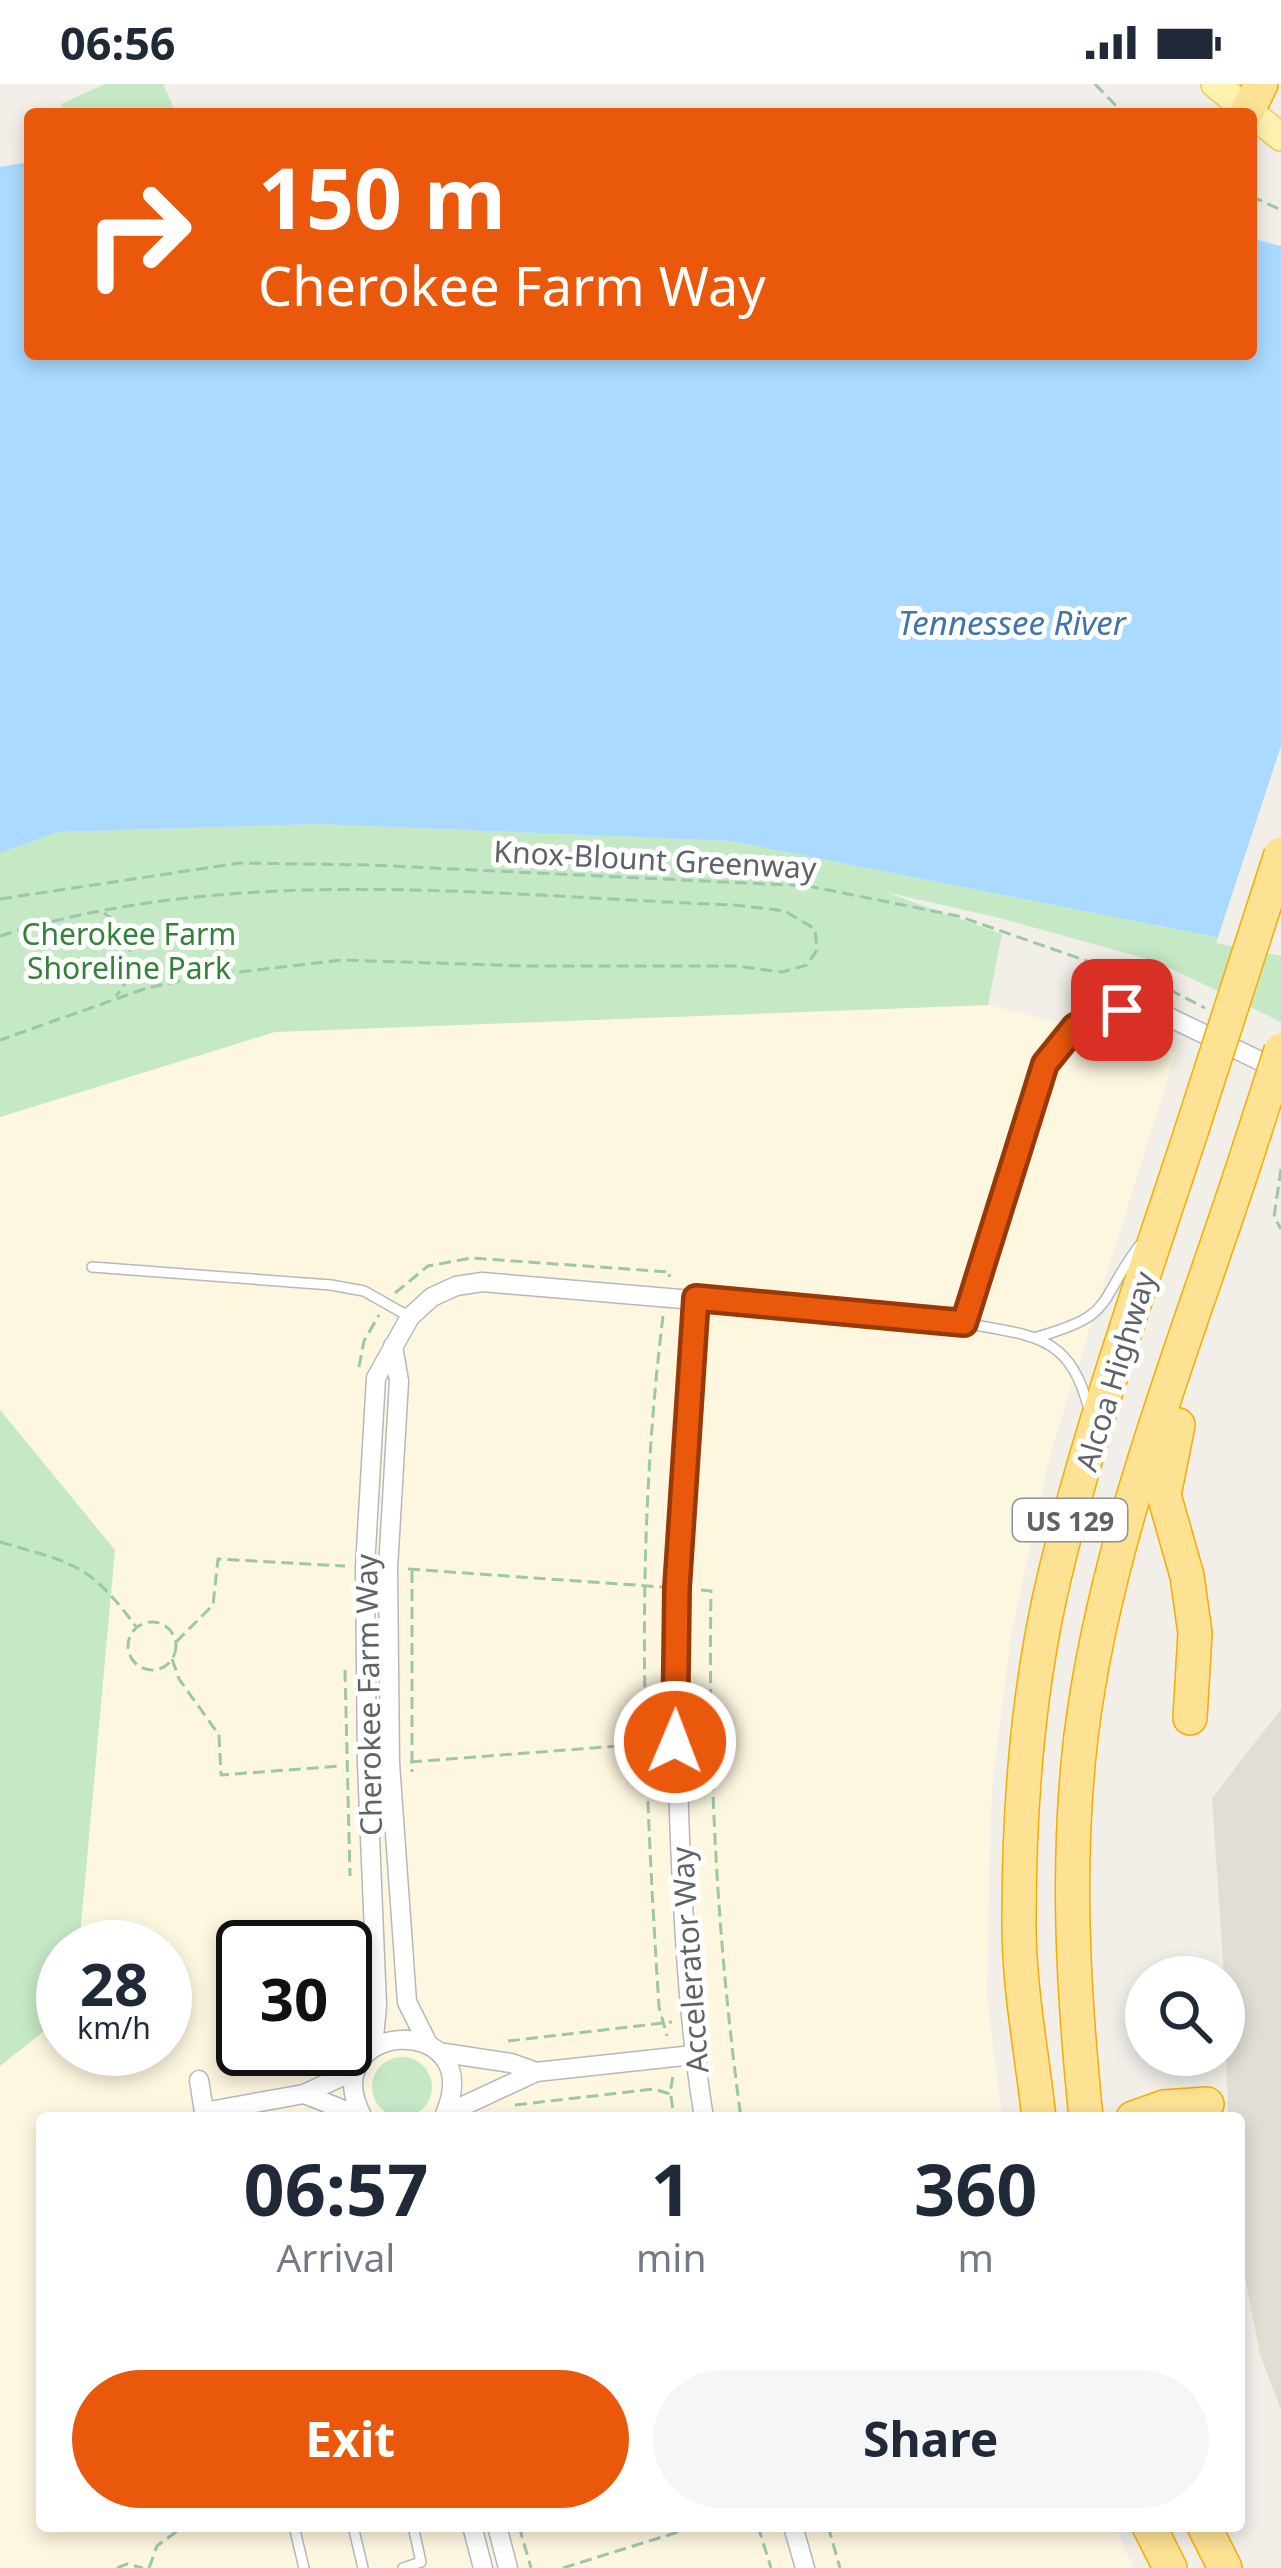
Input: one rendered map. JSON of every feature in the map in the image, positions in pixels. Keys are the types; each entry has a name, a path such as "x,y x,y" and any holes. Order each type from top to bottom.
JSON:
{"highway":[{"name":"Alcoa Highway","path":"1038,2112 1018,1924 1021,1821 1033,1699 1054,1576 1281,854"},
{"name":"Alcoa Highway","path":"1085,2112 1070,1881 1082,1734 1114,1563 1281,1050"},
{"path":"1190,1718 1195,1633 1186,1576 1164,1495 1176,1430 1232,1255 1227,1218"},
{"path":"1150,2112 1207,2104"},
{"path":"1152,2532 1169,2568"},
{"path":"1207,2532 1226,2568"},
{"path":"1228,2532 1241,2568"}],"main road":[{"path":"1215,84 1264,103 1281,137"}],"street":[{"path":"964,1323 1045,1064 1075,1027 1094,1016 1152,1009 1281,1071"},
{"name":"Cherokee Farm Way","path":"373,2048 377,2006 365,1567 376,1378 410,1317 432,1297 456,1286 482,1282 964,1323"},
{"name":"Accelerator Way","path":"696,1298 677,1588 675,1742 689,2021 703,2112"},
{"name":"Cherokee Farm Way","path":"393,1346 399,1381 388,1568 390,1763 407,2002 453,2082 445,2112"},
{"path":"373,2048 400,2038 536,2072"},
{"path":"452,2112 536,2072 693,2055"},
{"path":"218,2112 304,2094 343,2076"},
{"path":"355,2076 361,2112"},
{"path":"199,2080 204,2112"},
{"path":"304,2094 348,2112"},
{"path":"474,2532 483,2568"},
{"path":"499,2532 508,2568"},
{"path":"795,2532 805,2568"}],"lane":[{"path":"1035,1337 1097,1314 1123,1268 1167,1208"},
{"path":"92,1267 331,1285 364,1291 410,1317"},
{"name":"Cherokee Farm Way","path":"964,1323 1035,1337"},
{"path":"1035,1337 1072,1364 1081,1379 1095,1436"},
{"path":"295,2532 304,2568"},
{"path":"354,2532 363,2568"},
{"path":"403,2568 421,2562 414,2532"}],"path":[{"path":"1095,84 1118,108"},
{"name":"Knox-Blount Greenway","path":"0,899 240,863 808,886 958,916 1169,990 1207,1009"},
{"path":"0,936 102,912 312,890 735,905 785,911 814,928 817,950 807,965 782,972 736,966 342,961 204,976 114,998 0,1040"},
{"path":"102,912 120,924 131,948 126,985 114,998"},
{"path":"1281,1169 1274,1217 1281,1229"},
{"path":"356,1382 364,1341 388,1302 428,1266 471,1258 670,1272 648,1458 642,1586 645,1788 658,2007 671,2056 673,2112"},
{"path":"0,1542 77,1565 107,1587 137,1628"},
{"path":"176,1642 160,1624 144,1624 137,1628 128,1650 143,1669 167,1665 176,1642 213,1605 218,1559 365,1567"},
{"path":"388,1568 711,1591 709,1741 714,1855 740,2112"},
{"path":"412,1569 412,1784"},
{"path":"345,1655 350,1875"},
{"path":"372,2006 377,2006"},
{"path":"503,2041 689,2021"},
{"path":"512,2105 654,2089 670,2094"},
{"path":"117,2568 127,2564 146,2568 158,2546 176,2532"},
{"path":"521,2532 531,2568"},
{"path":"563,2568 678,2532"},
{"path":"760,2532 771,2568"},
{"path":"830,2532 840,2568"}],"shaded area":[{"path":"988,1005 1176,1052 1050,1455 1011,1635 992,1786 989,1881 987,1998 1001,2112 36,2112 36,2532 1118,2532 1133,2568 0,2568 0,2066 36,2037 36,2076 192,2076 192,1920 81,1920 114,1550 0,1410 0,1117 275,1032"},
{"path":"1281,1709 1281,2410 1260,2354 1245,2277 1245,2112 1228,2112 1227,2076 1245,2076 1245,1956 1223,1956 1212,1798"}],"green space":[{"path":"105,84 163,84 174,108 63,108 61,104"},
{"name":"Cherokee Farm Shoreline Park","path":"318,824 730,841 1281,950 1281,1022 1158,962 885,892 1002,934 988,1005 275,1032 0,1117 0,853 58,832"},
{"path":"0,1410 115,1550 81,1920 36,1920 36,2037 0,2066"},
{"path":"391,2060 413,2060 429,2076 429,2098 416,2112 388,2112 375,2098 375,2076"}],"water":[{"name":"Tennessee River","path":"24,163 24,360 1257,360 1257,240 1281,246 1281,950 730,841 318,824 58,832 0,853 0,167"}],"pier":[{"path":"1281,746 1281,956 1216,943"}],"route":[{"path":"675,1742 677,1588 696,1298 964,1323 1045,1064 1075,1027 1094,1016 1122,1010"}]}
